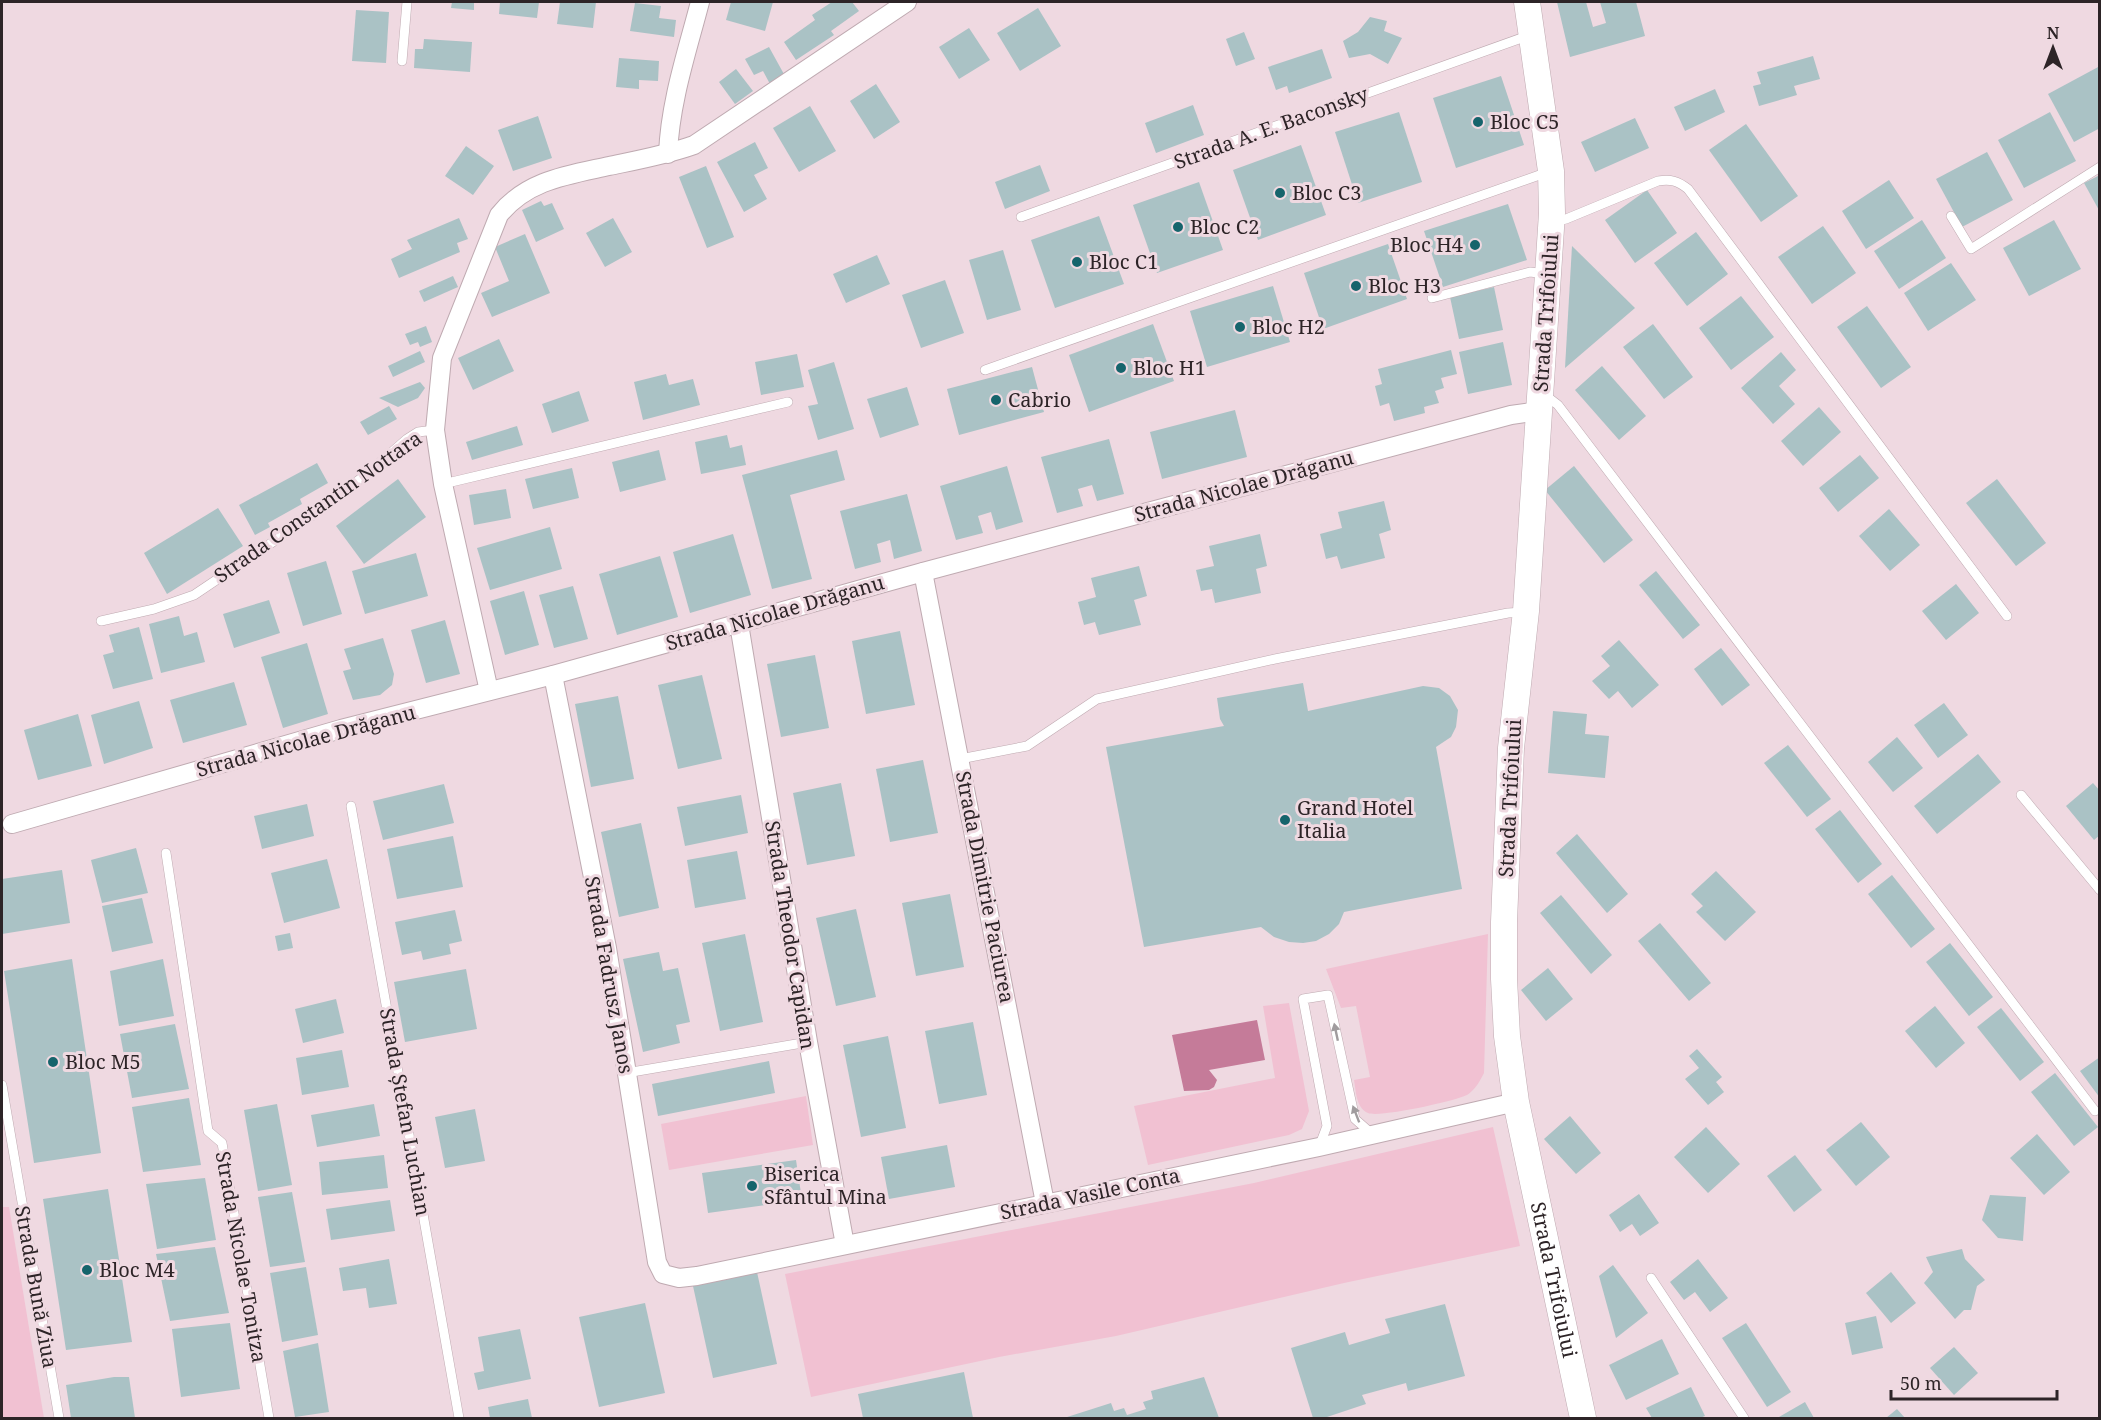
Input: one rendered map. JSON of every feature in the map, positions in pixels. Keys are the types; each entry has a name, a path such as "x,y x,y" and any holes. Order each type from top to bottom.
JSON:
{"street":[{"path":"668,154 669,129 674,101 700,2"},
{"name":"Strada Constantin Nottara","path":"489,691 443,484 435,430 442,358 499,214 509,202 539,183 668,154 694,145 907,2"},
{"name":"Strada Trifoiului","path":"1527,2 1526,36 1551,171 1551,223 1526,611 1511,748 1503,922 1505,1014 1516,1102 1583,1419"},
{"name":"Strada Nicolae Drăganu","path":"12,825 341,729 553,675 923,572 1511,415 1540,403"},
{"name":"Strada Dimitrie Paciurea","path":"923,572 1045,1203"},
{"name":"Strada Theodor Capidan","path":"739,624 808,1042 845,1245"},
{"name":"Strada Fadrusz Janos","path":"553,675 607,948 657,1262 663,1274"},
{"name":"Strada Vasile Conta","path":"663,1274 679,1278 697,1276 1319,1147 1516,1102"}],"lane":[{"path":"402,61 407,2"},
{"name":"Strada A. E. Baconsky","path":"1022,218 1526,36"},
{"path":"1951,216 1971,249 2100,167"},
{"path":"985,370 1551,171"},
{"path":"1551,223 1658,181 1673,180 1688,189 2007,616"},
{"path":"1432,298 1530,272 1548,275"},
{"path":"1540,403 1549,397 1558,405 2095,1111"},
{"path":"443,484 788,402"},
{"name":"Strada Constantin Nottara","path":"101,621 154,609 194,595 314,515 407,439 418,432 435,430"},
{"path":"960,759 1027,746 1097,699 1275,659 1526,611"},
{"path":"2021,795 2100,891"},
{"name":"Strada Ștefan Luchian","path":"351,806 459,1419"},
{"name":"Strada Nicolae Tonitza","path":"166,853 208,1131 222,1143 269,1419"},
{"path":"1319,1147 1327,1126 1303,999 1328,995 1355,1119 1372,1134"},
{"path":"626,1073 808,1042"},
{"name":"Strada Bună Ziua","path":"2,1085 59,1419"},
{"path":"1651,1278 1744,1419"}],"shaded area":[{"path":"1488,934 1484,1073 1477,1085 1467,1095 1433,1105 1375,1114 1364,1111 1357,1099 1354,1080 1370,1077 1356,1006 1341,1008 1326,969"},
{"path":"1289,1003 1309,1111 1302,1129 1289,1135 1148,1165 1134,1106 1275,1078 1263,1006"},
{"path":"1257,1020 1265,1060 1209,1070 1217,1080 1214,1087 1209,1090 1184,1091 1172,1035"},
{"path":"806,1096 813,1145 669,1170 661,1124"},
{"path":"1493,1127 1520,1246 1344,1283 1116,1336 999,1357 811,1397 785,1274 1254,1183"},
{"path":"2,1207 9,1207 44,1418 2,1418"}],"building":[{"path":"452,2 474,2 474,10 451,8"},
{"path":"500,2 539,2 537,18 499,14"},
{"path":"560,2 596,2 593,28 557,24"},
{"path":"731,2 773,2 765,31 726,20"},
{"path":"832,2 852,2 859,11 831,31 834,35 796,60 784,42 815,20 812,15"},
{"path":"1557,2 1586,2 1593,27 1606,23 1600,2 1636,2 1645,36 1570,57"},
{"path":"635,3 661,6 659,18 676,20 674,37 630,31"},
{"path":"1038,8 1061,46 1020,71 997,33"},
{"path":"356,10 389,12 386,63 352,61"},
{"path":"1370,17 1387,21 1384,31 1402,38 1388,64 1370,54 1349,58 1343,41 1358,32"},
{"path":"969,28 990,60 959,79 939,47"},
{"path":"1244,32 1255,59 1236,66 1226,39"},
{"path":"424,39 472,42 470,72 414,68 415,49 423,49"},
{"path":"769,47 785,76 770,84 763,71 754,75 745,59"},
{"path":"1322,49 1332,78 1289,93 1287,86 1276,90 1268,67"},
{"path":"1813,56 1820,79 1794,86 1797,95 1759,106 1753,86 1761,84 1757,72"},
{"path":"619,58 659,61 658,81 639,80 639,89 616,87"},
{"path":"2100,66 2100,128 2074,142 2048,94"},
{"path":"736,69 753,91 735,104 719,82"},
{"name":"Bloc C5","path":"1501,76 1524,145 1456,168 1433,98"},
{"path":"876,84 900,122 874,139 850,101"},
{"path":"1715,89 1725,112 1685,131 1674,107"},
{"path":"1193,105 1204,135 1156,153 1145,123"},
{"path":"810,106 836,151 799,172 773,128"},
{"path":"1399,112 1422,182 1358,203 1335,132"},
{"path":"2050,112 2076,161 2024,188 1998,140"},
{"path":"538,116 552,158 513,171 498,130"},
{"path":"1635,118 1649,148 1595,172 1581,142"},
{"path":"1746,124 1798,196 1761,222 1709,150"},
{"path":"755,142 768,168 754,175 767,199 744,212 717,162"},
{"name":"Bloc C3","path":"1301,145 1326,215 1258,240 1233,170"},
{"path":"466,146 494,166 473,195 445,176"},
{"path":"1987,152 2013,200 1962,227 1936,179"},
{"path":"1040,165 1050,191 1005,209 995,182"},
{"path":"706,166 734,237 707,248 679,177"},
{"path":"2100,175 2100,212 2084,183"},
{"path":"1889,180 1914,218 1866,249 1842,211"},
{"name":"Bloc C2","path":"1199,182 1223,250 1157,273 1133,205"},
{"path":"1647,190 1677,233 1635,263 1605,220"},
{"path":"541,201 544,206 552,203 564,229 536,242 522,210"},
{"name":"Bloc H4","path":"1508,204 1527,260 1443,287 1424,231"},
{"name":"Bloc C1","path":"1099,216 1124,284 1055,308 1031,240"},
{"path":"459,218 468,239 457,243 460,252 399,278 391,259 412,249 407,240"},
{"path":"613,218 632,252 605,267 586,233"},
{"path":"1922,220 1946,258 1899,289 1874,251"},
{"path":"2054,220 2081,269 2029,296 2003,248"},
{"path":"1823,226 1856,273 1812,304 1778,257"},
{"path":"1696,232 1728,274 1687,306 1654,263"},
{"path":"525,234 550,293 492,317 481,293 509,281 495,247"},
{"name":"Bloc H3","path":"1388,244 1407,299 1323,329 1304,273"},
{"path":"1572,246 1635,308 1565,368"},
{"path":"1003,250 1021,310 987,320 969,260"},
{"path":"877,255 890,284 846,303 833,274"},
{"path":"1951,263 1976,300 1928,331 1904,293"},
{"path":"453,276 458,287 424,302 419,291"},
{"path":"945,280 964,333 921,348 902,295"},
{"name":"Bloc H2","path":"1273,286 1290,342 1207,367 1190,311"},
{"path":"1494,287 1503,330 1459,339 1450,297"},
{"path":"1741,296 1774,337 1731,370 1699,328"},
{"path":"1867,306 1911,367 1881,388 1837,327"},
{"name":"Bloc H1","path":"1153,324 1174,381 1089,412 1069,355"},
{"path":"1653,324 1693,377 1664,399 1623,347"},
{"path":"426,326 432,342 420,347 418,342 410,345 405,334"},
{"path":"499,339 514,371 473,390 458,358"},
{"path":"1503,342 1512,385 1468,394 1459,352"},
{"path":"1451,350 1457,374 1441,378 1444,388 1435,391 1439,403 1424,407 1425,413 1394,421 1389,403 1380,406 1375,386 1382,384 1378,369"},
{"path":"420,351 425,362 393,377 388,366"},
{"path":"1781,352 1796,370 1779,386 1795,404 1773,424 1741,388"},
{"path":"797,354 804,387 761,395 755,362"},
{"path":"834,362 854,429 818,440 808,406 818,404 808,370"},
{"path":"1602,366 1646,416 1619,440 1575,390"},
{"path":"1032,367 1044,412 959,435 947,389"},
{"path":"666,374 669,385 693,379 700,405 643,420 634,382"},
{"path":"420,382 425,388 418,398 398,407 379,398"},
{"path":"907,387 919,425 880,438 867,399"},
{"path":"579,391 589,421 552,433 542,404"},
{"path":"389,406 397,419 368,435 360,422"},
{"path":"1819,407 1841,432 1803,466 1781,441"},
{"path":"1235,410 1247,457 1162,479 1150,432"},
{"path":"517,426 523,445 472,460 466,442"},
{"path":"727,435 730,448 742,445 746,465 701,474 695,442"},
{"path":"1109,439 1124,494 1097,501 1092,485 1078,489 1083,506 1057,513 1041,457"},
{"path":"659,450 666,480 620,492 612,462"},
{"path":"837,450 845,480 790,495 812,579 772,589 742,475"},
{"path":"1860,455 1879,478 1838,512 1819,488"},
{"path":"317,463 328,483 300,499 302,504 268,523 270,527 255,535 239,505"},
{"path":"1007,466 1023,522 996,530 991,512 978,516 983,533 956,540 940,486"},
{"path":"1574,466 1633,540 1604,563 1545,490"},
{"path":"572,468 579,498 533,509 525,479"},
{"path":"398,479 426,517 364,564 336,526"},
{"path":"1997,479 2046,543 2016,566 1966,503"},
{"path":"506,489 511,518 474,525 469,495"},
{"path":"907,494 922,551 894,559 890,540 877,544 881,562 855,569 840,511"},
{"path":"1384,501 1391,530 1379,534 1385,558 1341,569 1337,556 1326,559 1320,534 1342,528 1338,512"},
{"path":"218,508 243,546 167,594 144,553"},
{"path":"1889,509 1920,545 1890,571 1859,536"},
{"path":"550,527 562,569 490,590 477,548"},
{"path":"733,534 751,595 690,613 673,552"},
{"path":"1260,534 1267,566 1256,569 1261,593 1215,603 1212,589 1201,591 1196,570 1214,566 1209,546"},
{"path":"416,553 428,596 365,614 352,571"},
{"path":"660,556 678,617 617,635 599,574"},
{"path":"326,561 342,614 303,626 287,573"},
{"path":"1139,566 1147,596 1134,600 1141,625 1099,635 1095,622 1084,625 1078,602 1096,597 1091,578"},
{"path":"1656,571 1700,625 1683,639 1639,585"},
{"path":"1956,584 1979,613 1946,640 1922,611"},
{"path":"573,586 588,639 554,648 539,595"},
{"path":"524,591 539,645 505,655 490,601"},
{"path":"269,600 280,633 234,648 223,614"},
{"path":"179,616 184,636 197,632 205,662 161,673 149,624"},
{"path":"445,620 460,674 426,683 411,630"},
{"path":"139,627 153,679 113,689 103,655 114,652 109,635"},
{"path":"900,631 915,705 866,714 852,641"},
{"path":"383,638 394,674 392,685 380,695 353,700 343,671 351,669 344,649"},
{"path":"1619,640 1659,685 1632,708 1618,691 1609,699 1592,681 1610,666 1601,656"},
{"path":"307,643 328,714 283,728 261,657"},
{"path":"1721,648 1750,685 1722,706 1694,669"},
{"path":"815,655 829,728 781,737 767,664"},
{"path":"702,675 722,759 678,769 658,685"},
{"path":"234,682 247,725 183,743 170,700"},
{"name":"Grand Hotel Italia","path":"1303,683 1308,711 1423,686 1439,688 1450,696 1458,710 1456,727 1451,737 1436,747 1462,889 1344,912 1339,924 1329,934 1316,941 1289,942 1274,937 1261,927 1144,947 1106,747 1224,726 1220,719 1217,698"},
{"path":"618,696 634,779 591,787 575,704"},
{"path":"139,701 153,748 104,764 91,715"},
{"path":"1944,703 1968,735 1938,758 1914,725"},
{"path":"1553,711 1587,714 1585,734 1609,736 1605,778 1548,773"},
{"path":"78,714 92,766 38,780 24,730"},
{"path":"1897,737 1923,768 1893,792 1868,762"},
{"path":"1788,745 1831,799 1807,817 1764,763"},
{"path":"1978,754 2001,782 1937,834 1914,806"},
{"path":"923,760 938,833 890,842 876,769"},
{"path":"841,783 855,856 807,865 793,793"},
{"path":"2093,783 2100,791 2100,835 2094,840 2066,806"},
{"path":"444,784 454,823 383,840 373,801"},
{"path":"741,795 748,833 685,846 677,807"},
{"path":"307,804 314,836 262,849 254,816"},
{"path":"1840,810 1882,864 1858,883 1815,829"},
{"path":"641,823 659,908 619,917 601,832"},
{"path":"1577,834 1628,894 1607,913 1556,853"},
{"path":"453,836 463,887 397,899 387,849"},
{"path":"136,848 148,893 102,903 91,860"},
{"path":"737,851 746,899 695,908 687,860"},
{"path":"327,859 340,908 284,923 271,873"},
{"path":"62,870 70,923 2,934 2,879"},
{"path":"1716,871 1756,912 1725,941 1696,912 1703,906 1691,894"},
{"path":"1892,875 1935,929 1911,948 1868,894"},
{"path":"950,894 964,967 916,976 902,903"},
{"path":"1561,895 1612,955 1591,974 1540,913"},
{"path":"142,898 153,943 112,952 102,906"},
{"path":"856,909 876,997 836,1006 816,918"},
{"path":"455,910 462,941 449,944 451,954 423,960 421,951 402,955 395,922"},
{"path":"1660,923 1711,983 1689,1001 1638,941"},
{"path":"290,933 293,948 278,951 275,936"},
{"path":"745,934 763,1022 720,1031 702,943"},
{"path":"1950,943 1993,997 1969,1016 1926,962"},
{"path":"659,952 663,971 678,968 690,1022 676,1025 680,1043 643,1052 623,959"},
{"name":"Bloc M5","path":"72,959 101,1153 34,1163 4,971"},
{"path":"163,959 174,1016 119,1026 110,971"},
{"path":"1548,968 1573,999 1546,1021 1521,990"},
{"path":"466,969 477,1029 405,1042 394,982"},
{"path":"336,999 344,1033 303,1043 295,1009"},
{"path":"1935,1006 1965,1043 1936,1068 1905,1031"},
{"path":"2001,1008 2044,1062 2020,1081 1977,1027"},
{"path":"973,1022 987,1095 939,1104 925,1031"},
{"path":"175,1024 189,1089 132,1098 120,1034"},
{"path":"888,1036 906,1128 861,1137 843,1045"},
{"path":"1697,1049 1722,1077 1716,1082 1724,1092 1708,1105 1685,1079 1699,1068 1689,1056"},
{"path":"342,1050 349,1087 302,1095 296,1058"},
{"path":"2100,1057 2100,1098 2080,1071"},
{"path":"769,1061 775,1093 658,1116 652,1084"},
{"path":"2055,1073 2098,1127 2074,1146 2031,1092"},
{"path":"189,1098 201,1165 143,1172 132,1107"},
{"path":"277,1104 292,1185 258,1191 244,1110"},
{"path":"374,1104 380,1136 317,1147 311,1115"},
{"path":"475,1109 485,1161 445,1168 435,1117"},
{"path":"1570,1116 1601,1153 1576,1174 1544,1139"},
{"path":"1861,1122 1890,1157 1856,1186 1826,1150"},
{"path":"1706,1127 1740,1164 1708,1193 1674,1157"},
{"path":"2037,1134 2070,1172 2044,1195 2010,1158"},
{"path":"947,1145 955,1187 889,1199 881,1157"},
{"path":"384,1155 388,1188 322,1195 319,1162"},
{"path":"1795,1155 1822,1190 1794,1212 1767,1176"},
{"name":"Biserica Sfântul Mina","path":"796,1160 802,1200 708,1213 702,1173"},
{"path":"205,1178 216,1240 157,1249 146,1184"},
{"name":"Bloc M4","path":"108,1189 132,1342 66,1350 43,1199"},
{"path":"292,1192 305,1262 270,1267 258,1197"},
{"path":"1639,1194 1659,1223 1640,1236 1632,1224 1620,1232 1609,1215"},
{"path":"1990,1195 2026,1197 2023,1241 1998,1238 1982,1220"},
{"path":"390,1200 395,1231 331,1240 326,1209"},
{"path":"215,1247 229,1313 170,1321 156,1254"},
{"path":"1962,1249 1965,1259 1985,1280 1977,1286 1971,1310 1964,1310 1955,1319 1924,1283 1933,1272 1926,1257"},
{"path":"389,1259 397,1304 369,1308 366,1288 343,1291 339,1268"},
{"path":"1698,1259 1728,1298 1710,1312 1695,1292 1684,1300 1670,1282"},
{"path":"1613,1265 1648,1313 1616,1338 1599,1276"},
{"path":"306,1267 318,1335 282,1342 270,1273"},
{"path":"757,1272 777,1364 713,1378 693,1286"},
{"path":"1891,1272 1916,1303 1891,1323 1866,1293"},
{"path":"645,1303 665,1393 599,1407 579,1317"},
{"path":"1445,1304 1465,1376 1408,1391 1406,1383 1362,1395 1366,1404 1324,1418 1313,1418 1291,1348 1345,1332 1349,1345 1390,1333 1385,1319"},
{"path":"1876,1316 1883,1348 1852,1355 1845,1323"},
{"path":"230,1323 240,1389 181,1397 172,1329"},
{"path":"1746,1323 1791,1392 1767,1407 1722,1338"},
{"path":"520,1329 531,1379 478,1390 474,1373 484,1371 478,1337"},
{"path":"1662,1339 1679,1374 1626,1400 1609,1365"},
{"path":"318,1343 329,1412 295,1417 283,1351"},
{"path":"1954,1347 1978,1373 1954,1395 1930,1368"},
{"path":"964,1372 973,1418 863,1418 858,1394"},
{"path":"114,1377 129,1377 135,1418 71,1418 66,1385"},
{"path":"1204,1377 1219,1418 1064,1418 1111,1403 1114,1411 1124,1408 1127,1415 1146,1409 1143,1402 1153,1399 1151,1391"},
{"path":"1691,1387 1705,1416 1700,1418 1652,1418 1646,1408"},
{"path":"528,1399 532,1418 490,1418 488,1407"},
{"path":"1805,1402 1814,1418 1779,1417"},
{"path":"1897,1409 1905,1418 1886,1418"}],"place":[{"name":"Bloc C5","path":"1478,122"},
{"name":"Bloc C3","path":"1280,193"},
{"name":"Bloc C2","path":"1178,227"},
{"name":"Bloc H4","path":"1475,245"},
{"name":"Bloc C1","path":"1077,262"},
{"name":"Bloc H3","path":"1356,286"},
{"name":"Bloc H2","path":"1240,327"},
{"name":"Bloc H1","path":"1121,368"},
{"name":"Cabrio","path":"996,400"},
{"name":"Grand Hotel Italia","path":"1285,820"},
{"name":"Bloc M5","path":"53,1062"},
{"name":"Biserica Sfântul Mina","path":"752,1186"},
{"name":"Bloc M4","path":"87,1270"}]}
